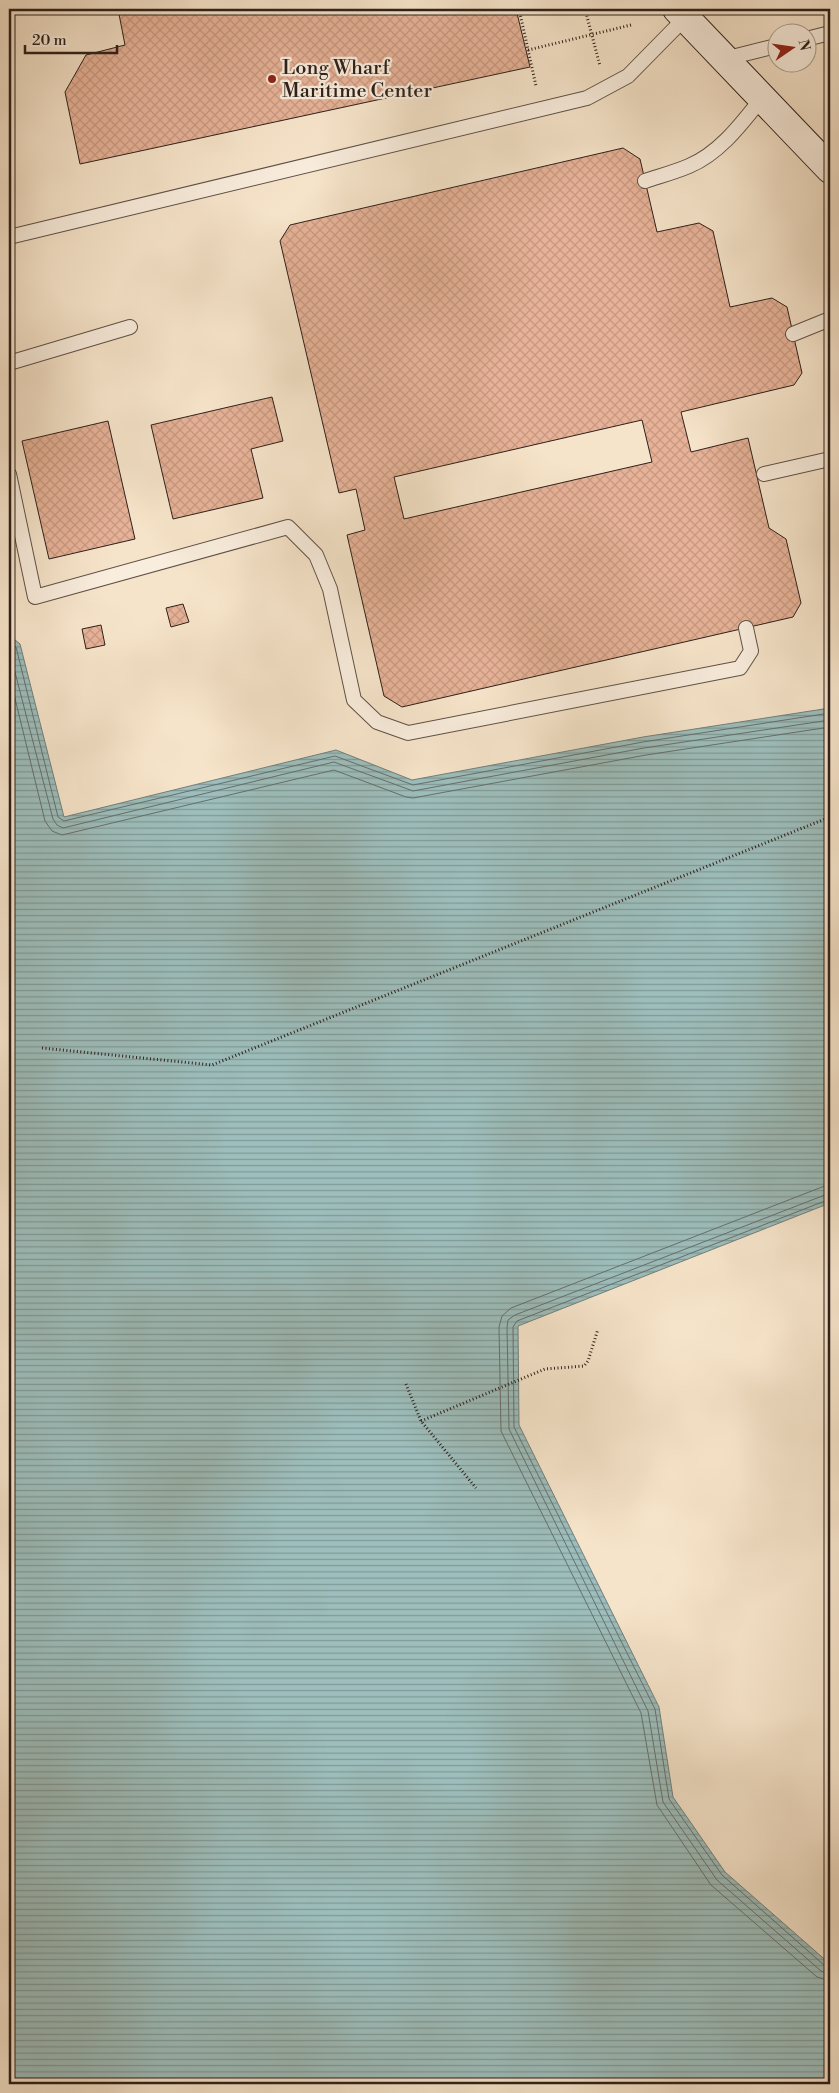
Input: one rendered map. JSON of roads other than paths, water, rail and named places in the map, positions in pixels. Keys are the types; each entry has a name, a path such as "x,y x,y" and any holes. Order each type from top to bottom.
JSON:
{"main road":[{"path":"681,13 830,169"}],"lane":[{"path":"9,237 587,98 628,76 681,13"},
{"path":"816,36 830,33"},
{"path":"724,59 766,48"},
{"path":"645,181 691,165 715,150 734,132 762,98"},
{"path":"793,334 830,319"},
{"path":"9,363 130,328"},
{"path":"764,474 830,458"},
{"path":"9,474 35,597 288,527 316,555 330,589 354,700 377,722 408,733 740,668 751,651 746,628"}],"water":[{"path":"9,635 20,644 64,817 336,750 412,780 643,737 830,708 830,1203 518,1326 519,1425 659,1707 673,1797 725,1872 830,1964 830,2084 9,2084"}],"place":[{"name":"Long Wharf Maritime Center","path":"272,79"}]}
